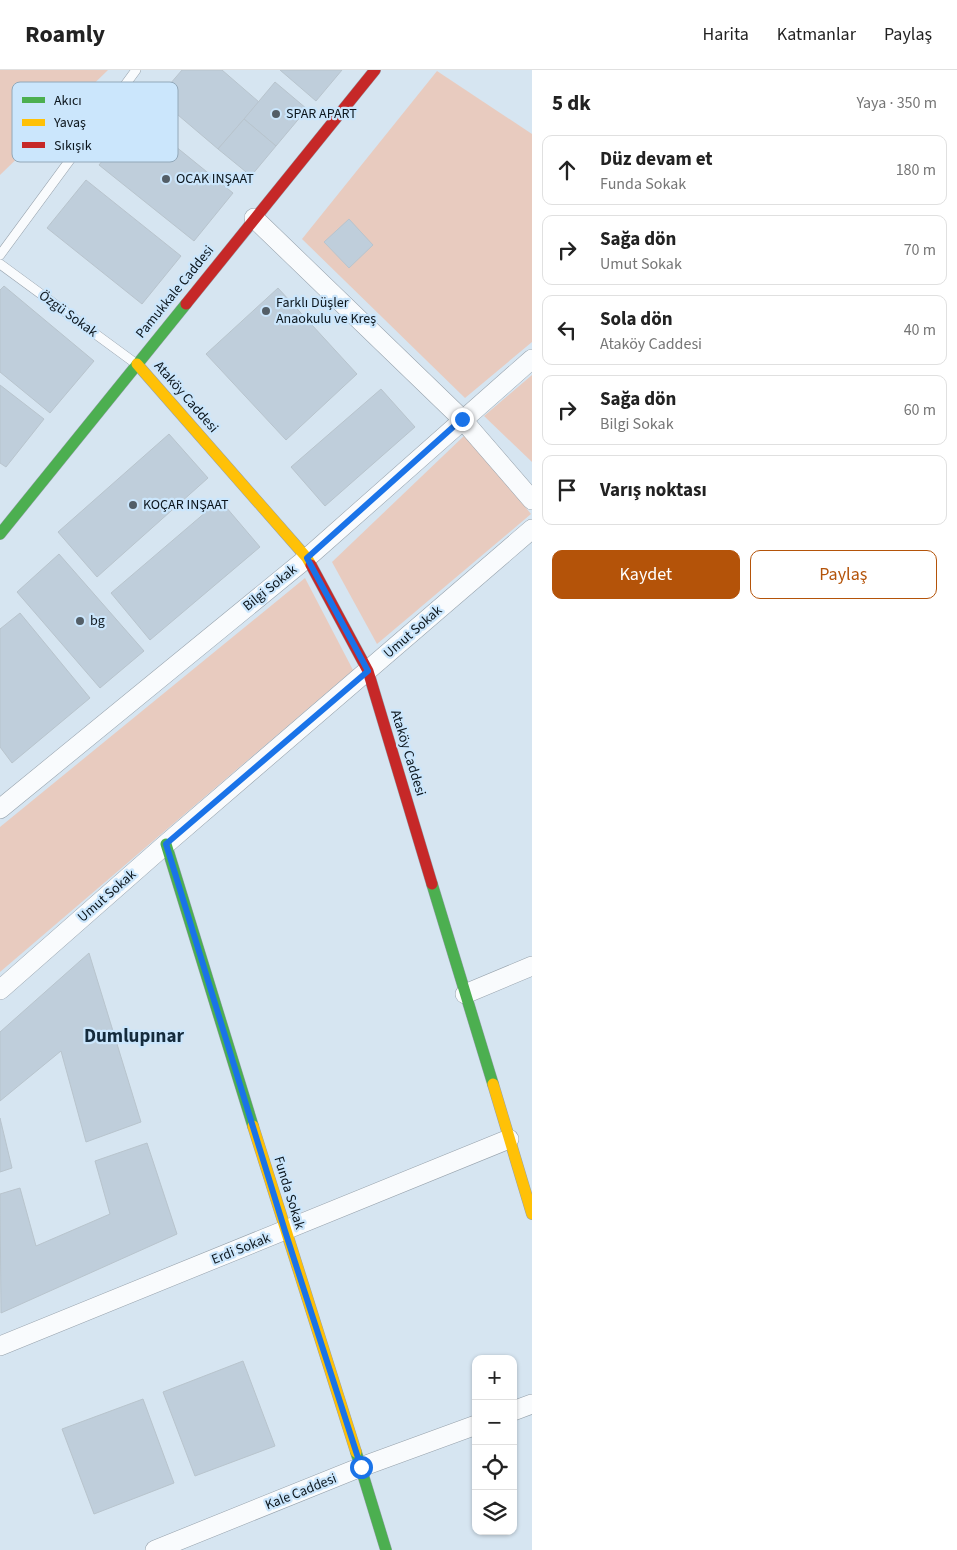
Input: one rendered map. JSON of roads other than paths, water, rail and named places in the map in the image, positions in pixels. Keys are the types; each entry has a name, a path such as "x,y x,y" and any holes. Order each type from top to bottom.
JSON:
{"street":[{"name":"Pamukkale Caddesi","path":"0,534 254,218 376,70"},
{"path":"254,218 462,419 532,500"},
{"name":"Bilgi Sokak","path":"0,809 307,558 532,359"},
{"name":"Ataköy Caddesi","path":"137,364 307,558 368,671 532,1214"},
{"name":"Umut Sokak","path":"0,990 166,844 532,529"},
{"name":"Funda Sokak","path":"166,844 285,1231 386,1550"},
{"path":"465,994 532,966"},
{"name":"Erdi Sokak","path":"0,1346 508,1139"},
{"path":"517,1410 532,1404"},
{"name":"Kale Caddesi","path":"155,1550 361,1467 472,1426"}],"lane":[{"path":"127,82 136,70"},
{"path":"0,255 68,162"},
{"name":"Özgü Sokak","path":"0,264 137,364"}],"place":[{"name":"SPAR APART","path":"276,114"},
{"name":"OCAK INŞAAT","path":"166,179"},
{"name":"Farklı Düşler Anaokulu ve Kreş","path":"266,311"},
{"name":"KOÇAR INŞAAT","path":"133,505"},
{"name":"bg","path":"80,621"}],"district":[{"name":"Dumlupınar","path":"134,1036"}]}
